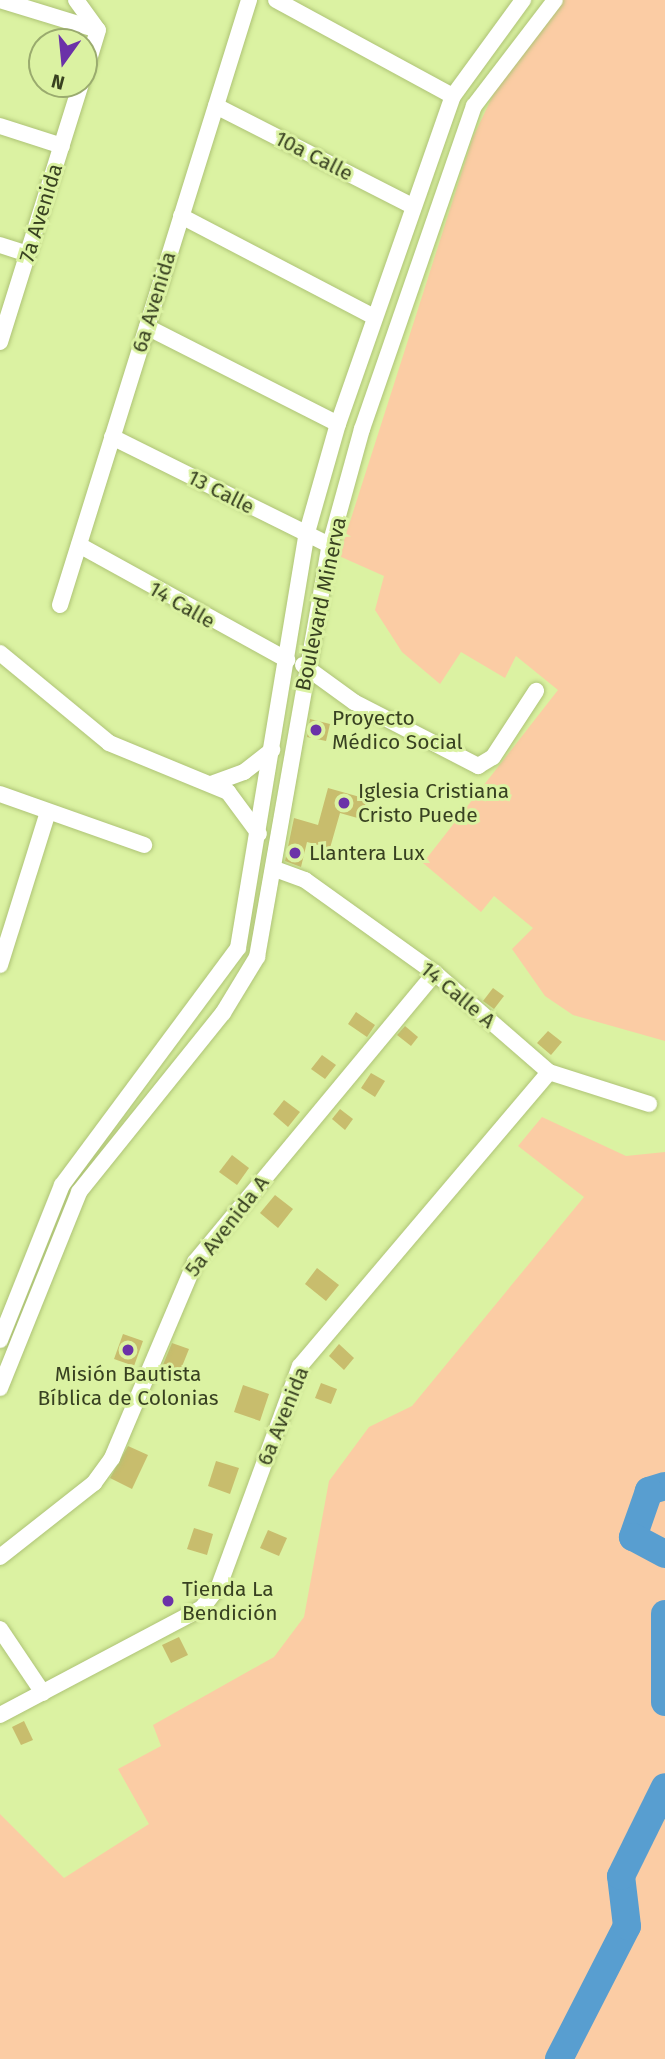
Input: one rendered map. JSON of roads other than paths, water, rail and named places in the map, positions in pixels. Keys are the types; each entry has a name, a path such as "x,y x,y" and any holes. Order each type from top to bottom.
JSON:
{"street":[{"path":"0,0 91,28"},
{"path":"76,0 97,28"},
{"name":"6a Avenida","path":"60,605 249,0"},
{"path":"276,0 453,96"},
{"name":"Boulevard Minerva","path":"0,1340 62,1185 238,948 288,660 306,536 338,424 412,206 453,96 523,0"},
{"name":"Boulevard Minerva","path":"0,1388 79,1192 223,1013 257,957 275,869 305,672 330,545 392,340 474,106 555,0"},
{"name":"7a Avenida","path":"0,342 77,98"},
{"name":"10a Calle","path":"216,106 412,206"},
{"path":"0,126 62,146"},
{"path":"181,216 373,318 392,340"},
{"path":"0,245 28,254"},
{"path":"373,318 400,316"},
{"path":"147,327 338,424"},
{"name":"13 Calle","path":"112,437 306,536 330,545"},
{"name":"14 Calle","path":"79,545 288,660"},
{"path":"297,591 305,609 305,672 460,762 478,766 493,757 536,691"},
{"path":"0,653 109,743 211,784 241,804 259,835"},
{"path":"211,784 244,772 272,750"},
{"path":"0,794 47,815 144,845"},
{"path":"0,965 47,815"},
{"name":"14 Calle A","path":"275,869 305,880 435,973 549,1072 649,1104"},
{"name":"5a Avenida A","path":"0,1558 94,1483 112,1458 195,1262 435,973"},
{"name":"6a Avenida","path":"0,1715 202,1608 219,1586 300,1366 549,1072"},
{"path":"0,1629 43,1692"}],"waterway":[{"path":"665,1486 649,1491 633,1537 665,1554"},
{"path":"665,1614 665,1702"},
{"path":"559,2059 627,1926 621,1876 665,1787"}],"place":[{"name":"Proyecto Médico Social","path":"316,730"},
{"name":"Iglesia Cristiana Cristo Puede","path":"344,803"},
{"name":"Llantera Lux","path":"295,853"},
{"name":"Misión Bautista Bíblica de Colonias","path":"128,1350"},
{"name":"Tienda La Bendición","path":"168,1601"}]}
